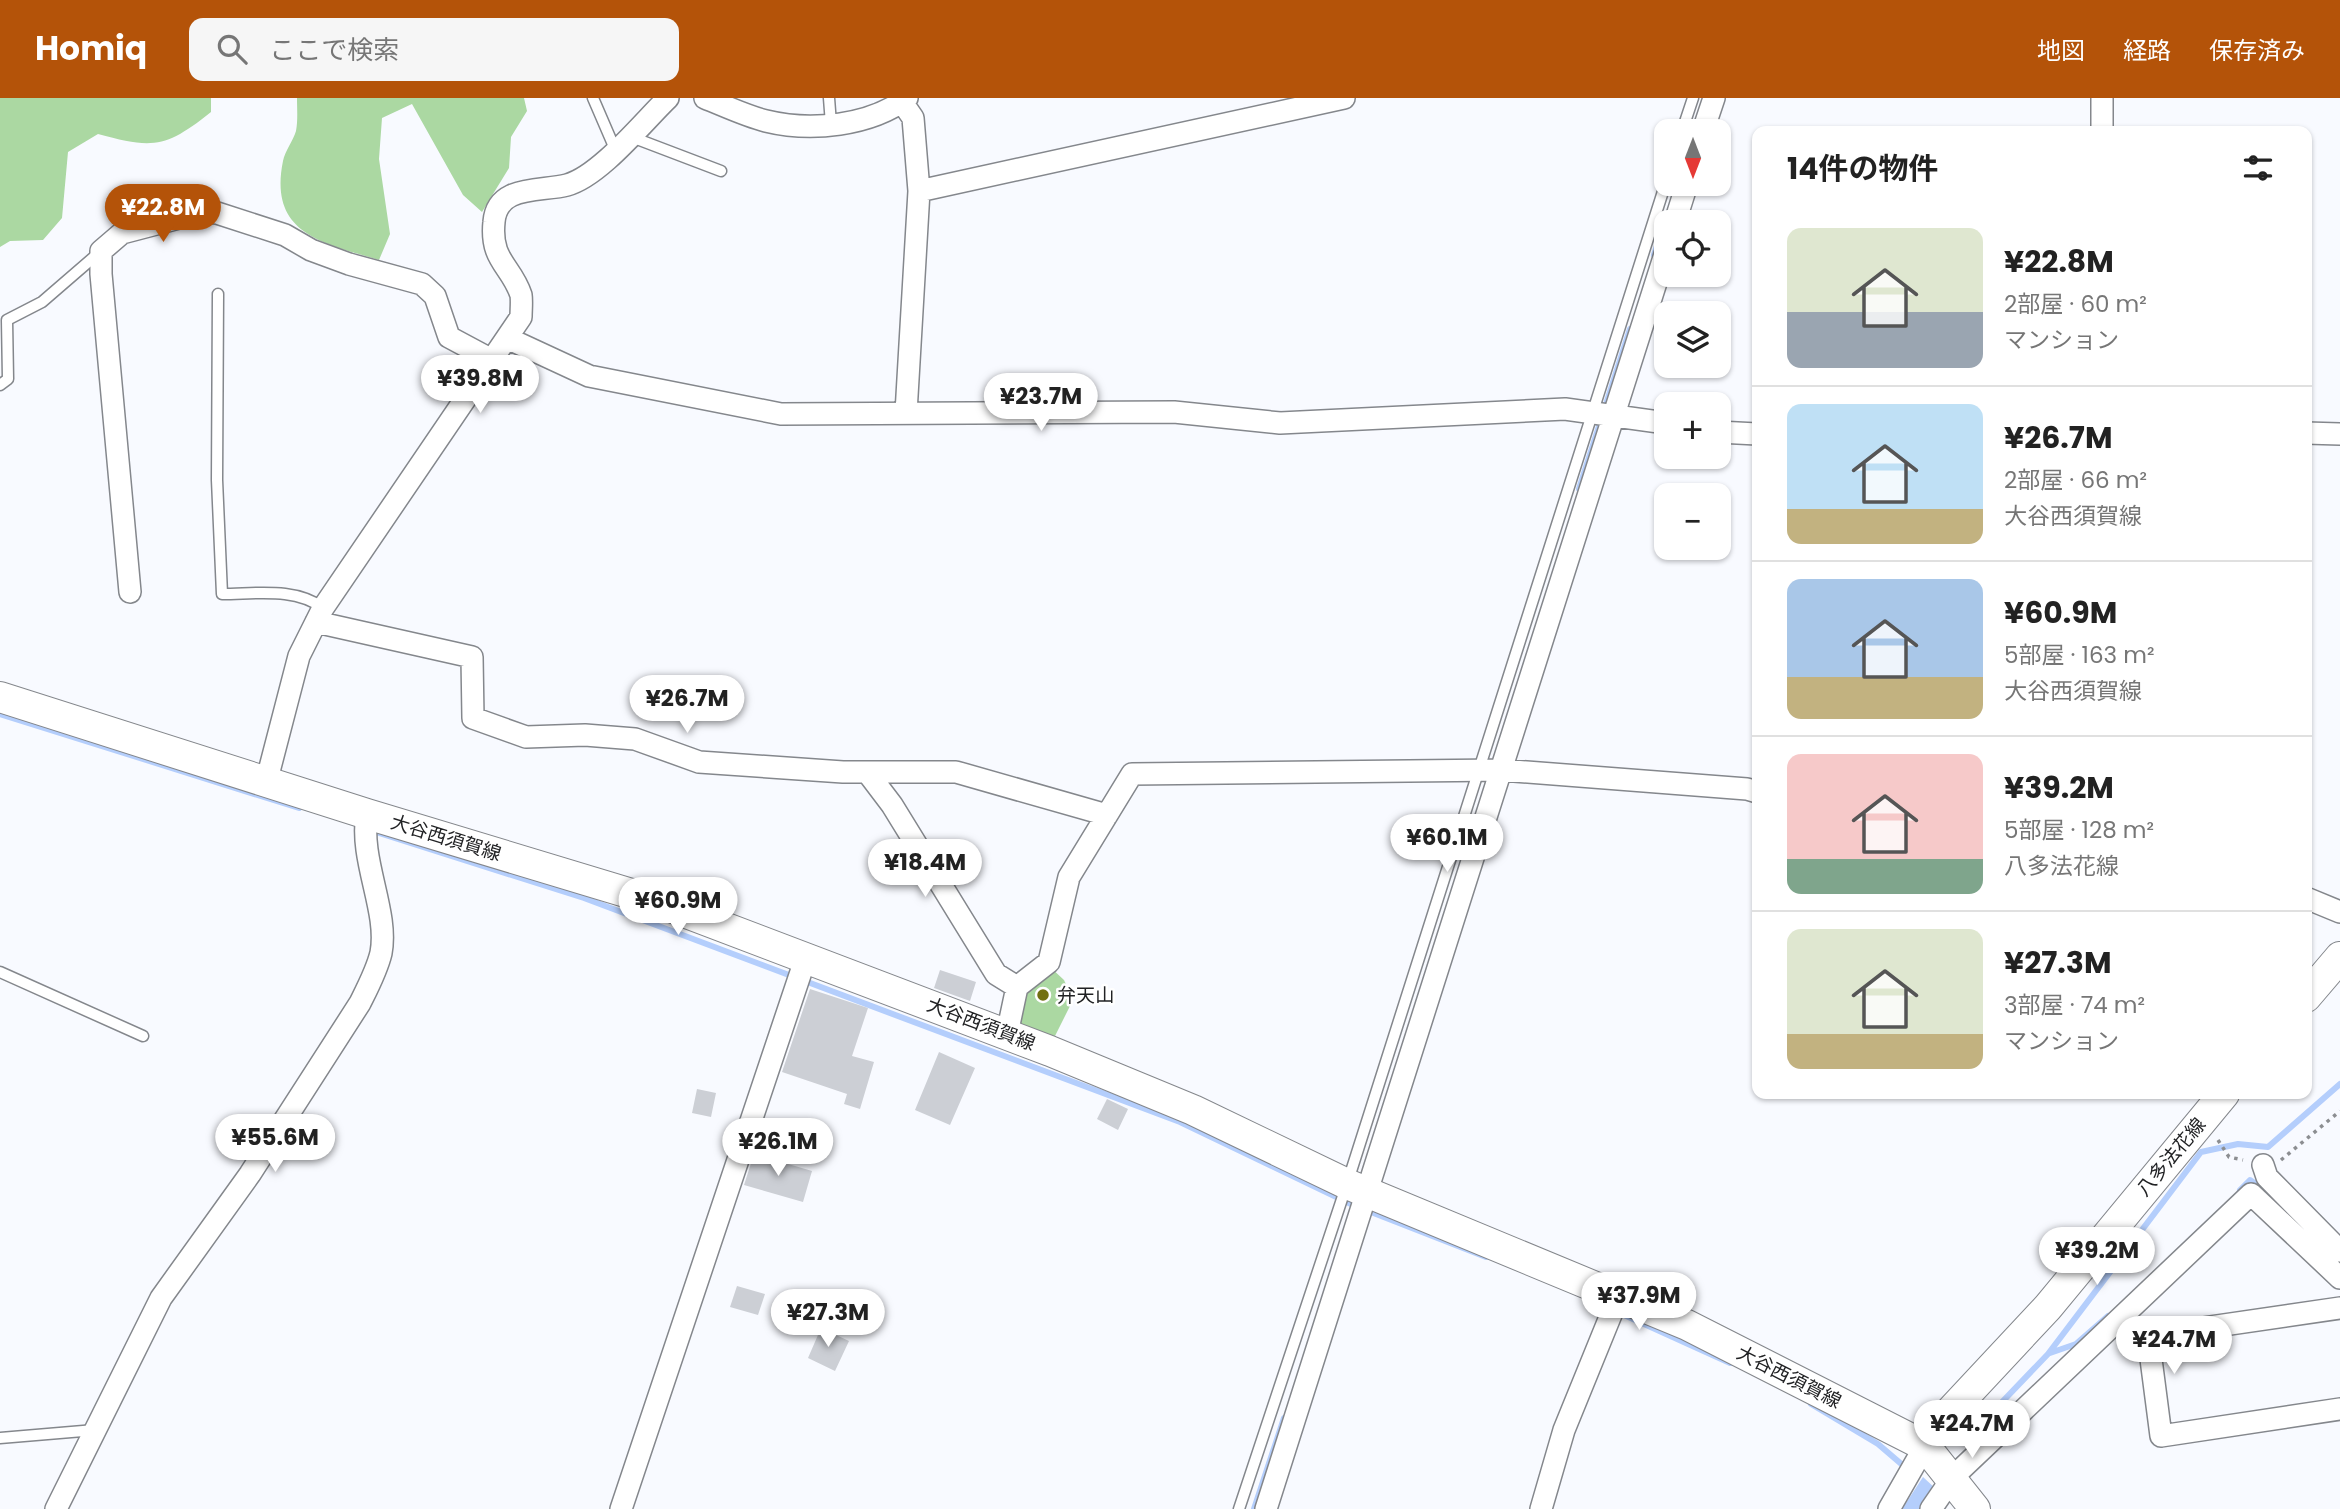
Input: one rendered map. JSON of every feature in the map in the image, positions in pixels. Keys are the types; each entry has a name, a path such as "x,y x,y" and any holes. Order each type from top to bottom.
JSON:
{"main road":[{"name":"大谷西須賀線","path":"0,697 266,783 655,901 1007,1034 1193,1110 1358,1189 1687,1325 1925,1446"},
{"path":"2312,990 2340,957"},
{"name":"八多法花線","path":"1925,1446 1949,1413 2048,1307 2220,1099"},
{"path":"1925,1446 1953,1477 1975,1509"}],"street":[{"path":"266,783 299,656 319,615 522,317 521,296 494,248 494,219 503,200 521,191 569,184 594,169 668,98"},
{"path":"705,98 764,121 795,127 873,116 905,100 913,118 919,191 905,413"},
{"path":"919,191 1344,98"},
{"path":"1707,119 1714,98"},
{"path":"2102,98 2102,126"},
{"path":"130,592 102,251 122,233 202,212 217,213 285,235 311,250 349,264 422,284 435,296 449,337 492,360"},
{"path":"1266,1509 1358,1189 1501,770 1604,412 1654,282"},
{"path":"507,338 589,376 781,414 1174,412 1280,423 1565,409 1604,412 1654,421"},
{"path":"1731,433 1752,434"},
{"path":"2312,433 2340,434"},
{"path":"319,615 472,657 473,718 526,737 585,735 635,739 699,762 867,772 956,772 1107,815"},
{"path":"1007,1034 1017,987 1049,961 1069,877 1132,774 1501,770 1752,790"},
{"path":"867,772 892,805 996,974 1017,987"},
{"path":"56,1509 161,1298 250,1174 360,1003 373,975 381,951 382,932 363,835 367,814"},
{"path":"2312,900 2340,912"},
{"path":"621,1509 806,957"},
{"path":"2263,1166 2267,1177 2340,1251"},
{"path":"1931,1509 1953,1477 2251,1194 2340,1278"},
{"path":"1541,1509 1564,1430 1619,1296"},
{"path":"2340,1308 2148,1336 2161,1436 2340,1409"},
{"path":"1889,1509 1925,1446"}],"lane":[{"path":"593,98 622,143 640,143 721,171"},
{"path":"829,98 831,124"},
{"path":"1686,119 1693,98"},
{"path":"1239,1509 1358,1189 1478,770 1604,412 1662,196"},
{"path":"0,385 8,379 7,320 42,302 102,251"},
{"path":"218,294 216,467 222,594 293,594 310,599 319,615"},
{"path":"0,972 143,1037"},
{"path":"0,1438 95,1430"}],"green space":[{"path":"0,98 211,98 211,112 170,139 146,143 98,134 68,152 62,218 43,240 10,241 0,247"},
{"path":"297,98 524,98 527,111 511,137 509,168 482,212 463,195 412,104 382,118 379,159 390,234 379,260 320,241 292,220 284,205 281,186 283,161 296,131"},
{"path":"1049,966 1064,980 1073,1000 1055,1036 1021,1028 1017,1006 1020,991"}],"water":[{"path":"1923,1477 1936,1489 1924,1509 1902,1509"}],"building":[{"path":"940,970 976,982 970,1001 934,988"},
{"path":"810,989 868,1008 852,1056 874,1062 860,1109 844,1104 847,1094 782,1072"},
{"path":"939,1052 975,1068 950,1125 915,1110"},
{"path":"697,1089 716,1093 711,1117 692,1113"},
{"path":"1107,1099 1128,1109 1118,1130 1097,1119"},
{"path":"754,1154 812,1171 803,1202 744,1185"},
{"path":"737,1286 765,1294 758,1315 730,1307"},
{"path":"821,1328 849,1341 835,1371 808,1358"}],"waterway":[{"path":"1579,489 1630,329"},
{"path":"0,714 299,808"},
{"path":"379,833 584,898 1180,1122 1353,1205 1486,1257"},
{"path":"1981,1424 2048,1354 2201,1152 2238,1144 2268,1147 2340,1084"},
{"path":"2240,1190 2250,1180 2267,1192"},
{"path":"1622,1314 1730,1363"},
{"path":"2050,1353 2076,1344 2108,1316"},
{"path":"1811,1404 1878,1444 1906,1468"},
{"path":"1254,1509 1284,1418"}],"place":[{"name":"弁天山","path":"1043,995"}]}
